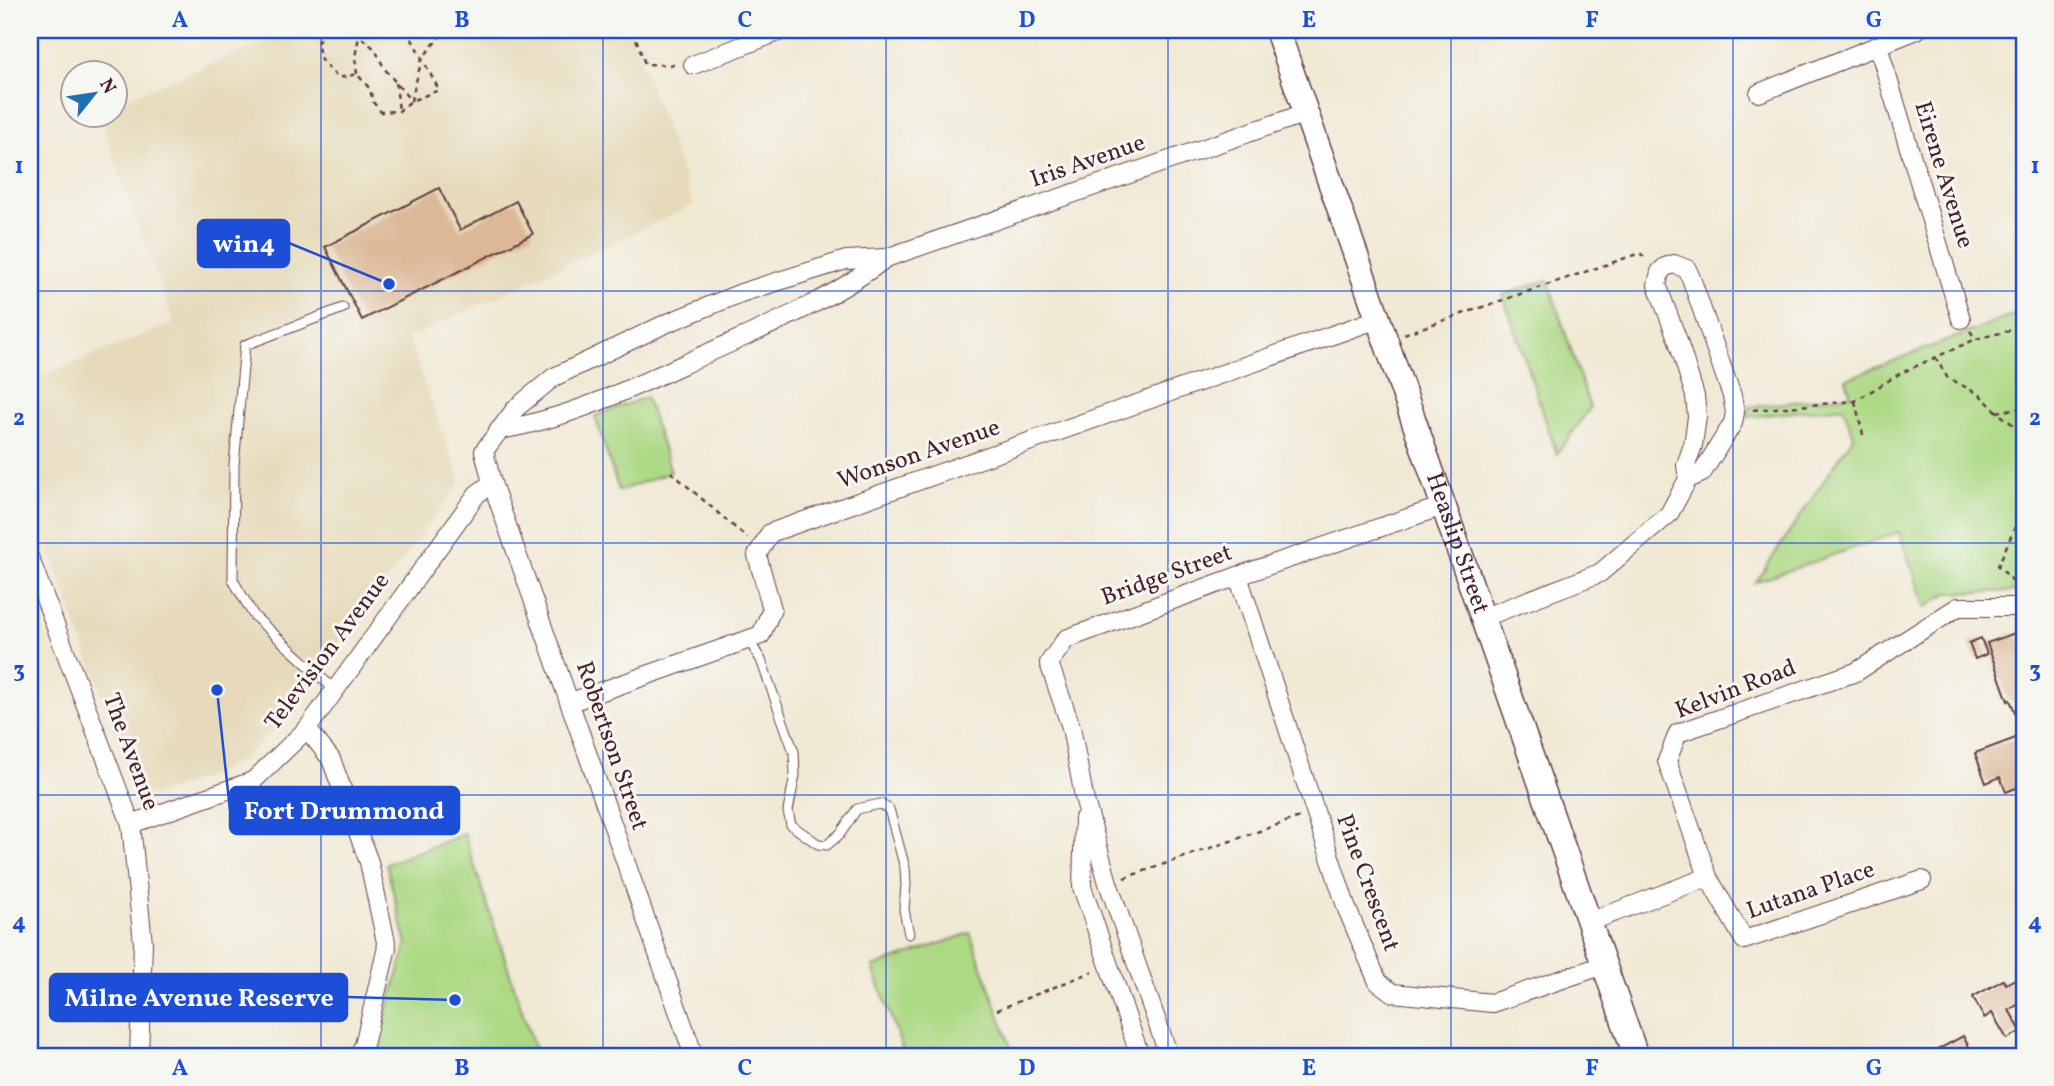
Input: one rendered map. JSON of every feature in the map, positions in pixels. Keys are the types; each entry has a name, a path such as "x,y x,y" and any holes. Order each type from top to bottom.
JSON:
{"street":[{"path":"693,65 783,30"},
{"name":"Heaslip Street","path":"1278,30 1636,1056"},
{"path":"1759,93 1917,30"},
{"name":"Eirene Avenue","path":"1878,46 1961,319"},
{"name":"Iris Avenue","path":"484,451 516,408 554,377 665,324 741,293 846,260 886,258 1306,113"},
{"name":"Iris Avenue","path":"499,430 526,426 624,391 786,317 857,281 886,258"},
{"path":"1482,618 1600,573 1669,514 1688,479 1686,465 1693,445 1697,417 1695,396 1657,285 1660,272 1674,264 1687,269 1732,396 1735,412 1733,423 1702,473 1688,479"},
{"name":"Wonson Avenue","path":"761,550 771,533 1382,330"},
{"name":"Robertson Street","path":"484,451 492,482 694,1056"},
{"name":"Television Avenue","path":"131,824 253,780 307,729 477,494 492,482"},
{"name":"Bridge Street","path":"1169,1056 1108,883 1084,797 1070,727 1049,663 1066,639 1238,576 1443,506"},
{"path":"571,702 761,635 772,609 757,555 761,550"},
{"name":"The Avenue","path":"30,559 131,824 143,943 139,1056"},
{"name":"Pine Crescent","path":"1238,576 1347,909 1378,982 1392,993 1492,1003 1604,965"},
{"name":"Kelvin Road","path":"1708,877 1667,761 1678,733 1856,672 1958,607 2023,607"},
{"path":"307,729 331,759 364,849 387,947 364,1045 358,1056"},
{"name":"Bridge Street","path":"1084,797 1082,887 1140,1056"},
{"path":"1589,922 1708,877"},
{"name":"Lutana Place","path":"1708,877 1744,940 1922,880"}],"lane":[{"path":"335,690 254,616 233,580 234,465 245,345 343,308"},
{"path":"748,639 761,660 794,752 794,775 788,811 791,824 818,844 827,845 840,834 858,810 871,805 885,806 892,817 905,868 904,910 909,934"}],"path":[{"path":"325,30 317,43 321,60 338,78 357,74"},
{"path":"357,30 357,74 370,89 373,102 382,112 399,111 411,101 439,90 407,30"},
{"path":"411,101 422,59 445,30"},
{"path":"633,30 645,64 693,65"},
{"path":"359,36 375,49 384,68 411,101"},
{"path":"396,83 399,111"},
{"path":"1382,330 1640,254 1660,272"},
{"path":"1961,319 1976,339"},
{"path":"1735,412 1855,401 1900,373 1976,339 2024,327"},
{"path":"1934,358 1947,377 1980,395 2021,431 2024,446"},
{"path":"1855,401 1864,439"},
{"path":"1997,412 2024,407"},
{"path":"671,472 761,550"},
{"path":"2023,607 2013,581 1998,566 2019,518 2017,487 2024,480"},
{"path":"1108,883 1314,813"},
{"path":"997,1010 1108,965"}],"shaded area":[{"path":"297,30 629,30 694,205 408,338 461,482 273,731 241,760 208,777 152,796 138,792 37,518 30,509 30,380 174,323 104,130 130,130 130,96"}],"green space":[{"path":"1548,280 1590,408 1557,454 1503,295"},
{"path":"2024,311 2024,591 1947,593 1926,608 1899,532 1756,582 1854,436 1843,407 1748,417 1749,407 1851,395 1846,379"},
{"path":"646,397 671,472 619,491 595,416"},
{"path":"464,834 537,1056 374,1056 407,944 386,864"},
{"path":"970,933 1014,1056 905,1056 873,967"}],"building":[{"path":"439,188 460,230 516,201 533,234 362,320 325,247"},
{"path":"2015,633 2017,639 2021,637 2024,646 2023,733 1987,643"},
{"path":"1981,638 1987,654 1975,659 1969,643"},
{"path":"2024,735 2024,785 2006,792 2000,777 1986,783 1975,753"},
{"path":"2024,974 2024,1001 2009,1010 2021,1031 2007,1039 1992,1013 1984,1018 1973,997 2003,980 2006,984"},
{"path":"1963,1036 1970,1049 1957,1056 1926,1056"}],"place":[{"name":"win4","path":"389,284"},
{"name":"Fort Drummond","path":"217,690"},
{"name":"Milne Avenue Reserve","path":"455,1000"}]}
